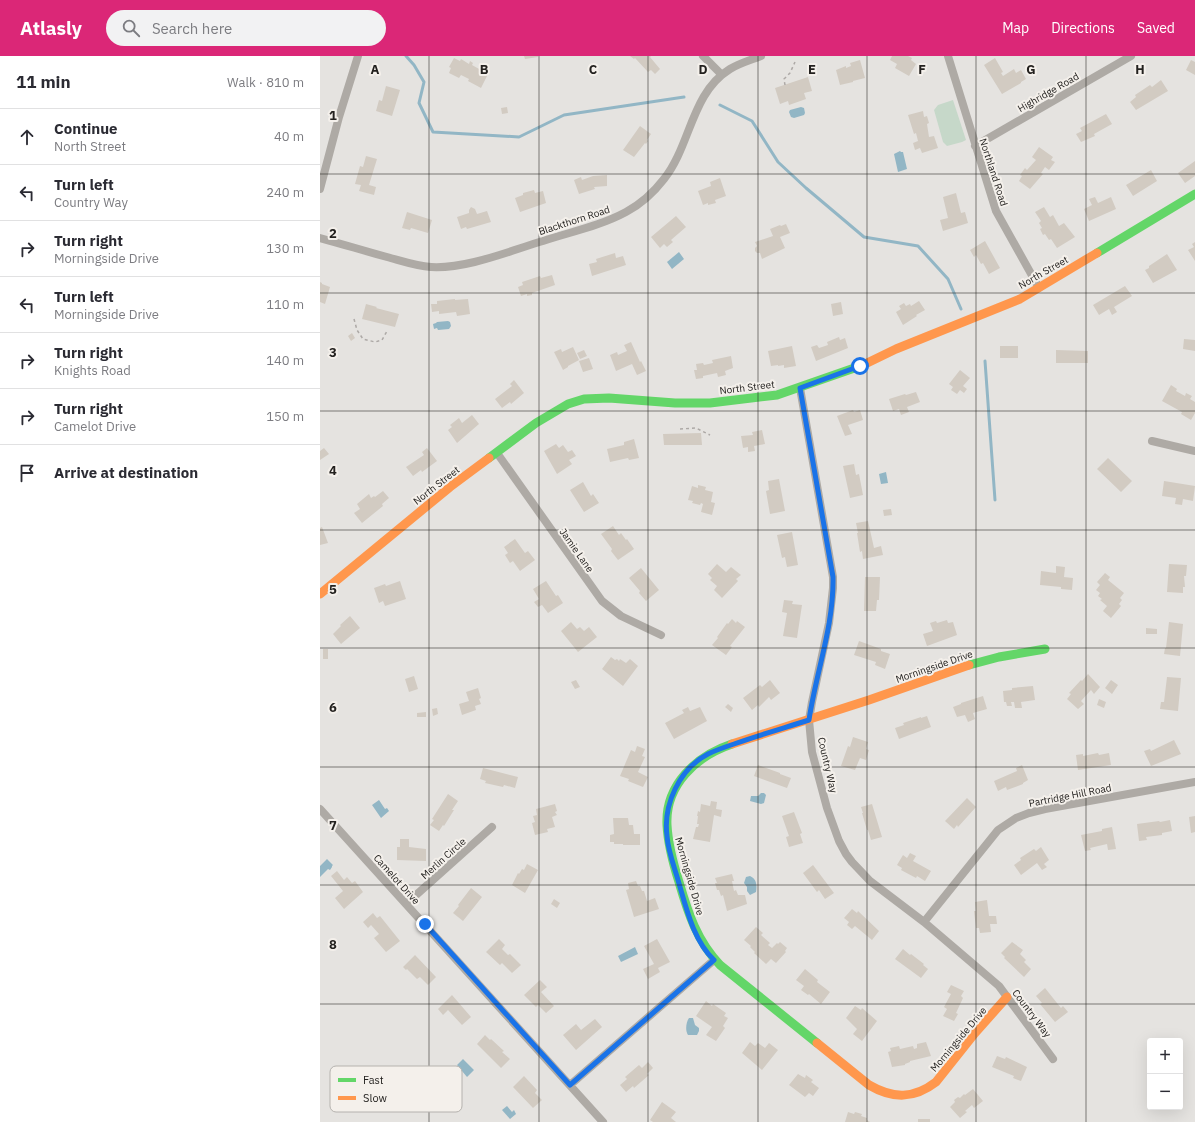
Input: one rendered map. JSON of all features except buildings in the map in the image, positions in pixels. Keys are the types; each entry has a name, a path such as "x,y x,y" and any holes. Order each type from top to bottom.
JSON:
{"street":[{"path":"320,189 339,117 358,56"},
{"path":"703,56 722,75"},
{"name":"Blackthorn Road","path":"320,238 420,266 451,267 592,226 616,217 638,204 655,190 665,178 678,157 704,96 713,84 722,75 736,65 761,56"},
{"name":"Northland Road","path":"948,56 975,146 998,214 1039,288"},
{"name":"Highridge Road","path":"975,146 1131,56"},
{"name":"North Street","path":"320,594 450,487 550,414 568,404 584,399 609,398 675,403 710,403 777,395 800,388 871,362 896,348 1020,299 1195,194"},
{"name":"Country Way","path":"800,388 833,577 829,623 809,720 812,752 827,808 839,841 846,854 870,881 924,922 988,975 999,986 1053,1059"},
{"path":"1152,441 1195,451"},
{"name":"Jamie Lane","path":"497,453 602,601 621,616 661,635"},
{"name":"Morningside Drive","path":"1007,997 972,1037 940,1078 932,1085 923,1091 903,1096 882,1092 869,1085 714,960 706,950 691,921 668,845 666,828 673,793 688,771 708,754 751,738 860,703 955,669 987,660 1045,649"},
{"name":"Partridge Hill Road","path":"924,922 991,838 998,830 1008,823 1029,813 1045,809 1195,782"},
{"name":"Camelot Drive","path":"320,809 603,1122"},
{"name":"Merlin Circle","path":"406,904 492,827"},
{"path":"570,1085 714,960"}],"path":[{"path":"785,85 784,79 790,73 795,62"},
{"path":"354,319 357,330 363,339 375,342 382,340 387,331"},
{"path":"680,429 696,428 710,434"}],"green space":[{"path":"953,100 966,140 947,146 943,142 934,110 938,105"}],"water":[{"path":"801,107 804,108 804,115 794,118 791,117 789,112 790,110"},
{"path":"900,151 903,152 907,169 898,172 894,154"},
{"path":"679,252 684,259 672,269 667,262"},
{"path":"448,321 450,322 451,326 449,329 434,329 433,324"},
{"path":"886,472 888,483 881,484 879,474"},
{"path":"761,793 766,795 764,803 761,804 750,801 751,796 758,796"},
{"path":"379,800 385,809 387,808 389,811 381,818 372,805"},
{"path":"327,859 333,865 330,870 328,869 320,877 320,866"},
{"path":"750,876 756,883 756,892 750,895 744,883 746,877"},
{"path":"635,947 638,954 621,962 618,956"},
{"path":"689,1018 693,1018 695,1025 699,1028 697,1035 688,1035 686,1031"},
{"path":"463,1059 474,1070 467,1077 462,1071 462,1066 457,1065"},
{"path":"507,1106 512,1112 514,1110 516,1114 510,1119 502,1110"}],"waterway":[{"path":"406,56 414,65 424,82 419,103 433,132 519,137 564,115 684,97"},
{"path":"720,105 752,121 778,162 864,237 918,246 948,279 961,309"},
{"path":"985,361 995,500"}],"traffic: fast":[{"path":"1097,253 1195,194"},
{"path":"489,458 536,423 568,404 584,399 609,398 675,403 710,403 777,395 863,365"},
{"path":"969,665 999,657 1045,649"},
{"path":"732,744 706,756 695,764 685,774 671,797 667,825 675,868 694,926 712,956 720,965 817,1043"}],"traffic: slow":[{"path":"863,365 896,349 1020,299 1097,253"},
{"path":"320,594 450,487 489,458"},
{"path":"732,744 869,700 969,665"},
{"path":"817,1043 869,1085 878,1090 895,1095 920,1092 936,1082 975,1033 1007,997"}],"route":[{"path":"425,924 570,1085 714,960 701,942 691,921 670,854 666,828 670,801 682,778 694,765 708,754 721,748 809,720 829,623 833,577 800,388 860,366"}]}
